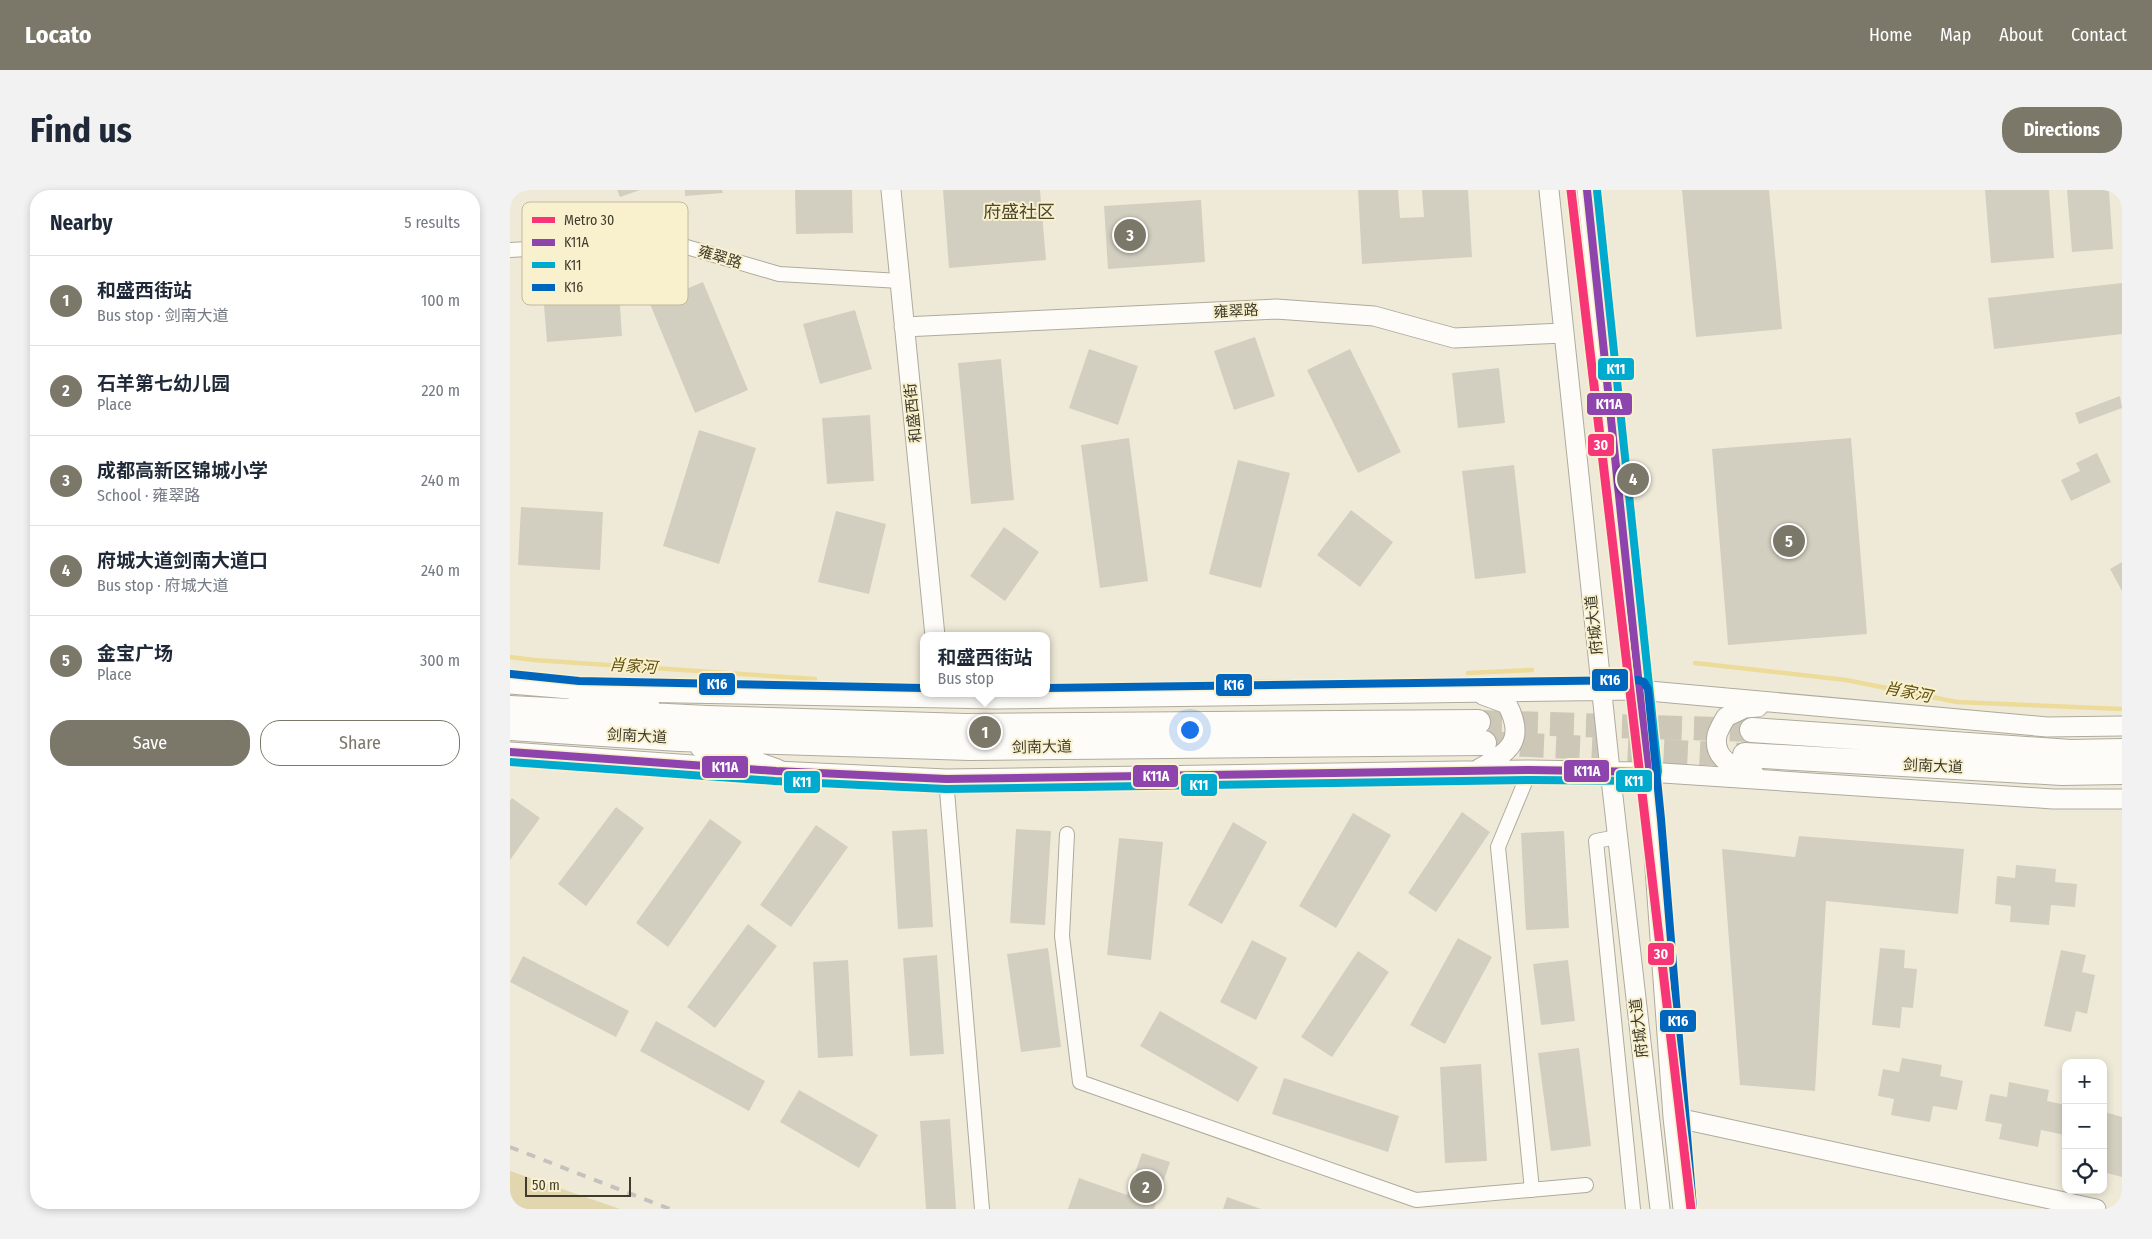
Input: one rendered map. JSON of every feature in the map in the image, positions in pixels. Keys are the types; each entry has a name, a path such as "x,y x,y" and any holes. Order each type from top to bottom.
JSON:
{"highway":[{"path":"578,691 620,697 707,718"},
{"name":"剑南大道","path":"510,708 707,718 966,726 1481,733 970,748 679,739 510,728"},
{"name":"剑南大道","path":"1752,730 2071,752 2122,751"},
{"path":"679,739 776,772"},
{"name":"剑南大道","path":"1745,755 2062,774 2122,772"}],"main road":[{"name":"和盛西街","path":"891,190 935,632"},
{"name":"府城大道","path":"1549,190 1617,837 1660,1209"},
{"name":"府城大道","path":"1587,190 1648,772 1674,1117 1683,1209"},
{"name":"雍翠路","path":"904,327 1276,309 1374,316 1454,338 1564,333"},
{"path":"510,684 578,691 920,696"},
{"path":"1050,695 1638,690 1776,704 2047,727 2122,726"},
{"path":"1470,692 1507,704 1514,717 1516,730 1514,742 1505,753 1476,771"},
{"path":"1771,781 1725,762 1719,751 1717,736 1726,717 1745,708 1776,704"},
{"path":"510,752 776,772 946,780 1610,770 2053,799 2122,799"},
{"path":"1674,1117 2096,1209"}],"street":[{"name":"雍翠路","path":"688,247 779,274 900,281"},
{"path":"1530,770 1498,847 1532,1190"},
{"path":"946,780 982,1209"},
{"path":"1067,834 1062,936 1080,1082 1416,1200 1586,1185"},
{"path":"1617,837 1596,841 1633,1209"}],"shaded area":[{"path":"510,1171 620,1209 510,1209"}],"building":[{"path":"617,190 640,190 620,197"},
{"path":"685,190 722,190 723,193 685,196"},
{"path":"795,190 852,190 853,233 796,234"},
{"path":"943,190 1040,190 1046,260 949,268"},
{"path":"1358,190 1398,190 1400,218 1424,217 1422,190 1468,190 1472,257 1362,264"},
{"path":"1682,190 1769,190 1782,329 1696,337"},
{"path":"1985,190 2049,190 2054,258 1991,263"},
{"path":"2067,190 2109,190 2113,249 2072,252"},
{"path":"1201,200 1205,262 1108,269 1104,206"},
{"path":"703,282 748,390 695,413 650,305 688,305 688,288"},
{"path":"2122,283 2122,334 1994,349 1988,298"},
{"path":"544,305 620,305 622,336 547,342"},
{"path":"855,310 872,369 820,384 803,324"},
{"path":"1255,337 1275,396 1234,410 1214,351"},
{"path":"1089,349 1138,366 1118,425 1069,408"},
{"path":"1350,349 1401,452 1358,473 1307,370"},
{"path":"1001,359 1014,500 971,504 958,363"},
{"path":"1499,368 1505,423 1458,428 1452,373"},
{"path":"2120,396 2122,408 2079,424 2075,413"},
{"path":"870,415 874,481 827,484 822,418"},
{"path":"699,430 756,448 719,564 663,546"},
{"path":"1129,438 1148,581 1100,588 1081,445"},
{"path":"1851,438 1867,634 1728,645 1712,449"},
{"path":"2097,453 2111,482 2071,501 2061,480 2080,471 2076,463"},
{"path":"1238,460 1290,473 1261,588 1209,574"},
{"path":"1514,465 1526,573 1475,579 1462,471"},
{"path":"521,507 603,512 600,570 518,565"},
{"path":"1351,510 1393,542 1360,587 1317,555"},
{"path":"836,511 886,524 869,594 818,582"},
{"path":"1004,527 1039,552 1005,601 970,576"},
{"path":"2122,562 2122,591 2110,569"},
{"path":"512,798 540,818 510,860 510,801"},
{"path":"616,807 644,828 586,906 558,884"},
{"path":"1462,812 1490,832 1436,912 1408,893"},
{"path":"1353,813 1391,835 1336,928 1299,906"},
{"path":"710,819 742,842 668,947 636,923"},
{"path":"1233,822 1267,842 1222,924 1188,905"},
{"path":"816,825 848,847 791,927 760,905"},
{"path":"927,829 933,927 898,929 892,831"},
{"path":"1016,829 1051,831 1045,925 1010,923"},
{"path":"1564,831 1569,928 1526,930 1521,833"},
{"path":"1799,836 1964,849 1958,914 1826,901 1815,1091 1740,1085 1722,849 1795,857"},
{"path":"1119,838 1163,842 1151,960 1107,955"},
{"path":"2016,865 2056,869 2055,882 2077,884 2075,907 2051,905 2049,925 2010,922 2011,906 1995,904 1997,876 2015,878"},
{"path":"748,924 777,946 715,1028 687,1007"},
{"path":"1458,938 1492,957 1445,1044 1410,1025"},
{"path":"1252,940 1287,958 1256,1020 1220,1002"},
{"path":"1048,948 1061,1047 1021,1052 1007,954"},
{"path":"1880,948 1905,950 1904,968 1917,969 1913,1008 1902,1007 1900,1028 1872,1025"},
{"path":"2061,950 2086,955 2082,972 2095,975 2087,1014 2076,1011 2071,1032 2044,1026"},
{"path":"1358,951 1389,972 1332,1057 1301,1037"},
{"path":"937,955 944,1054 910,1056 903,958"},
{"path":"523,956 629,1011 616,1037 510,982"},
{"path":"848,960 853,1056 818,1058 813,962"},
{"path":"1568,960 1575,1021 1541,1025 1533,964"},
{"path":"1160,1011 1258,1067 1238,1102 1140,1046"},
{"path":"656,1021 765,1081 749,1111 640,1051"},
{"path":"1579,1048 1591,1146 1551,1151 1538,1053"},
{"path":"1902,1058 1942,1065 1940,1076 1963,1081 1957,1110 1933,1106 1930,1122 1891,1115 1894,1099 1878,1096 1883,1069 1899,1072"},
{"path":"1481,1064 1487,1161 1445,1163 1440,1067"},
{"path":"1284,1078 1399,1116 1388,1152 1272,1114"},
{"path":"2009,1082 2049,1090 2047,1101 2062,1104 2062,1134 2041,1130 2038,1147 1999,1139 2002,1124 1985,1121 1990,1094 2007,1097"},
{"path":"799,1090 878,1135 859,1168 780,1122"},
{"path":"2107,1113 2122,1117 2122,1177 2107,1173"},
{"path":"950,1119 956,1209 926,1209 920,1121"},
{"path":"1142,1153 1170,1162 1154,1209 1068,1209 1079,1178 1127,1195"},
{"path":"1227,1197 1261,1209 1223,1209"}],"waterway":[{"name":"肖家河","path":"510,657 815,679"},
{"name":"肖家河","path":"1695,663 1846,680 1957,702 2122,709"},
{"name":"肖家河","path":"1468,673 1532,670"},
{"name":"肖家河","path":"1103,685 1289,681"}],"tunnel":[{"path":"1478,722 1752,730"},
{"path":"1484,743 1742,755"}],"railway":[{"path":"510,1147 670,1209"}],"metro line":[{"name":"30","path":"1571,190 1691,1209"}],"transit line":[{"name":"K11A","path":"510,752 776,771 946,779 1530,770 1648,772 1587,190"},
{"name":"K11","path":"510,762 775,781 946,789 1530,780 1653,781 1657,777 1658,771 1597,190"},
{"name":"K16","path":"511,674 579,681 920,688"},
{"name":"K16","path":"1050,688 1638,680 1644,682 1648,689 1661,819 1693,1208"}],"place":[{"name":"成都高新区锦城小学","path":"1130,235"},
{"name":"府城大道剑南大道口","path":"1633,479"},
{"name":"金宝广场","path":"1789,541"},
{"name":"和盛西街站","path":"985,732"},
{"name":"石羊第七幼儿园","path":"1146,1187"}],"district":[{"name":"府盛社区","path":"1019,212"}]}
